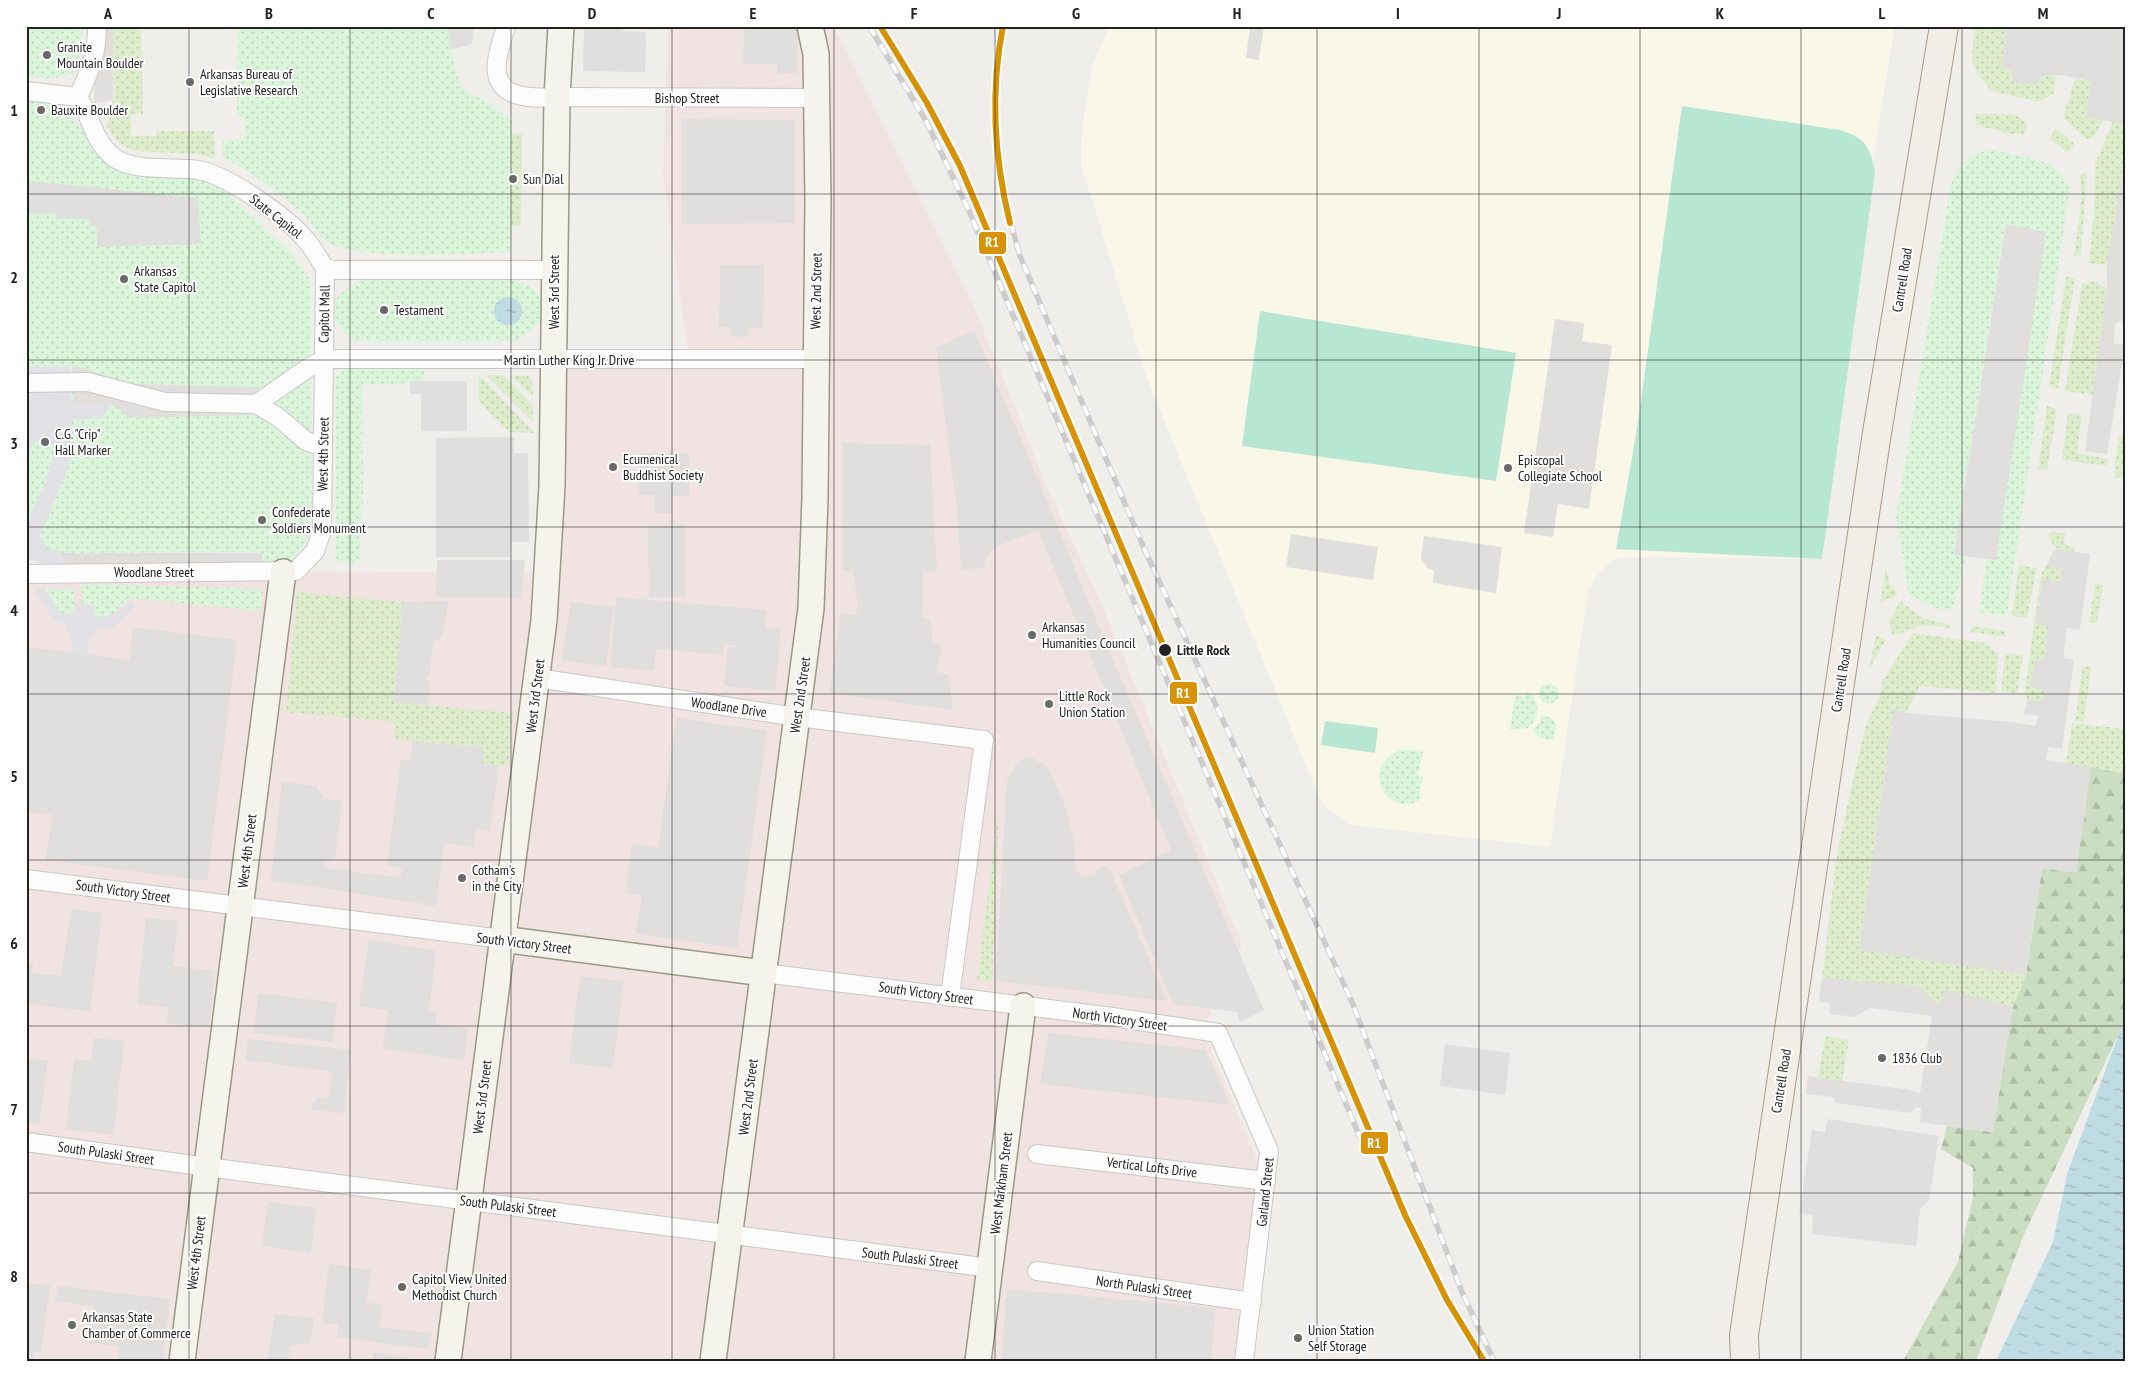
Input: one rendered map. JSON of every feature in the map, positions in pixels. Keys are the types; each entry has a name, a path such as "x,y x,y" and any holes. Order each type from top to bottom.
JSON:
{"main road":[{"name":"Cantrell Road","path":"1744,1348 1878,429 1944,26"},
{"path":"1729,1361 1744,1348"}],"street":[{"path":"26,91 78,97 92,66 97,48 97,26"},
{"name":"Bishop Street","path":"506,26 497,61 497,76 501,86 531,99 557,97 817,98"},
{"name":"West 3rd Street","path":"448,1361 537,678 549,556 554,360 557,97 561,26"},
{"name":"West 2nd Street","path":"713,1361 811,608 815,498 817,98 816,54 810,26"},
{"name":"State Capitol","path":"78,97 86,108 95,135 114,157 127,163 149,167 204,171 231,183 269,208 305,239 325,268"},
{"path":"325,268 335,270 554,270"},
{"name":"Capitol Mall","path":"323,360 325,268"},
{"name":"Martin Luther King Jr. Drive","path":"323,360 816,359"},
{"path":"256,404 285,383 323,360"},
{"name":"West 4th Street","path":"182,1361 282,572 296,571 317,547 322,531 323,360"},
{"path":"26,383 88,382 165,402 256,404 278,417 306,441 323,447"},
{"name":"Woodlane Street","path":"26,574 282,572"},
{"name":"Woodlane Drive","path":"537,678 797,717 984,740 950,997"},
{"name":"South Victory Street","path":"26,879 1023,1006"},
{"name":"North Victory Street","path":"1023,1006 1218,1033"},
{"name":"West Markham Street","path":"978,1361 1023,1006"},
{"name":"Garland Street","path":"1218,1033 1269,1151 1244,1361"},
{"name":"South Pulaski Street","path":"26,1142 990,1268"},
{"name":"Vertical Lofts Drive","path":"1037,1154 1266,1181"},
{"name":"North Pulaski Street","path":"1037,1271 1252,1302"}],"shaded area":[{"path":"97,26 113,26 113,100 94,103"},
{"path":"448,26 474,26 472,44 450,50"},
{"path":"584,26 622,26 622,31 646,32 645,72 583,71"},
{"path":"668,26 834,26 973,304 1047,487 1102,605 1242,944 1203,1031 1266,1181 1243,1361 26,1361 26,569 556,573 563,366 690,364 663,175"},
{"path":"744,26 798,26 797,73 778,73 777,64 743,64"},
{"name":"Episcopal Collegiate School","path":"1109,26 1895,26 1868,193 1822,559 1637,557 1614,559 1600,571 1588,591 1550,847 1351,825 1322,804 1147,379 1081,164 1082,130 1093,65"},
{"path":"1250,26 1264,26 1259,60 1246,58"},
{"path":"2007,26 2125,26 2125,123 2086,118 2091,81 2061,75 2041,76 2037,85 2013,82 2011,70 2001,69"},
{"path":"681,119 795,120 795,223 681,224"},
{"path":"2125,159 2125,320 2115,325 2114,343 2125,345 2107,454 2085,451 2107,289 2107,265"},
{"path":"40,182 198,198 201,244 97,247 97,226 90,226 89,219 56,218 56,213 26,214 26,183"},
{"path":"2006,224 2046,232 1996,560 1954,555"},
{"path":"720,265 764,265 763,328 749,328 748,337 730,336 730,327 719,327"},
{"path":"1555,319 1584,323 1582,341 1612,345 1589,509 1558,504 1553,537 1524,533"},
{"path":"974,330 1101,632 1264,1010 1240,1022 1236,1012 1173,1004 1119,875 1171,850 1038,530 993,548 985,559 984,568 961,569 957,510 936,348"},
{"path":"72,365 132,384 256,387 252,415 129,418 111,403 73,403"},
{"path":"26,366 70,366 71,403 112,403 102,418 72,420 72,450 65,477 39,537 47,548 61,551 61,556 69,566 45,567 36,561 26,560 26,527 49,473 54,449 51,441 46,439 41,439 32,444 26,468"},
{"path":"410,381 467,381 467,431 421,431 421,394 410,394"},
{"path":"514,437 514,453 528,453 529,542 511,542 511,557 436,557 436,438"},
{"path":"842,443 930,445 937,571 923,572 922,619 931,619 932,642 942,645 937,672 949,675 953,710 829,693 841,613 856,615 858,606 853,571 842,571"},
{"path":"639,453 689,453 689,496 672,496 672,513 655,513 655,495 639,495"},
{"path":"685,525 685,597 649,597 648,526"},
{"path":"1291,534 1378,547 1373,580 1286,567"},
{"path":"1424,536 1502,547 1496,593 1433,583 1434,570 1428,569 1421,558"},
{"path":"2055,549 2090,554 2080,630 2067,628 2063,658 2074,660 2062,749 2048,747 2046,760 2091,767 2076,873 2042,868 2026,975 1859,950 1894,709 1906,713 2012,722 2035,726 2039,716 2024,714 2027,699 2042,702 2045,690 2030,686 2035,660 2044,659 2049,626 2036,624 2043,579 2061,581 2062,568 2046,566"},
{"path":"58,553 262,553 262,565 63,572"},
{"path":"437,560 525,560 521,598 436,597"},
{"path":"43,587 61,613 74,614 75,603 95,605 94,615 103,617 114,614 132,601 135,607 112,628 108,627 94,633 89,639 88,655 70,652 72,643 65,625 57,622 34,591"},
{"path":"616,597 766,610 765,627 781,628 775,691 724,686 728,647 737,648 737,646 724,644 723,655 656,649 654,671 610,667"},
{"path":"448,601 444,629 439,640 433,642 430,674 427,676 430,690 428,705 394,702 403,602"},
{"path":"571,602 614,607 606,666 562,660"},
{"path":"133,627 237,640 207,881 46,860 52,815 26,812 26,667 29,647 129,660"},
{"path":"676,718 767,731 737,948 636,934 642,895 625,893 632,844 658,848"},
{"path":"412,741 483,747 482,764 499,765 490,831 476,829 474,847 444,843 436,906 271,880 282,782 316,786 324,799 342,801 335,858 324,862 326,868 393,877 401,875 402,868 387,865 401,760 411,760"},
{"path":"1031,757 1046,766 1050,771 1064,803 1074,839 1075,870 1083,876 1097,875 1096,869 1105,866 1110,870 1167,1001 996,981 1007,780 1016,764"},
{"path":"71,909 102,913 90,1011 26,1004 26,962 33,963 32,973 61,976"},
{"path":"146,918 178,921 173,966 215,971 209,1027 167,1023 168,1007 137,1004"},
{"path":"369,940 436,951 429,1011 437,1013 436,1024 468,1028 464,1061 383,1048 388,1010 359,1006"},
{"path":"580,976 624,981 613,1068 569,1063"},
{"path":"1822,978 1920,986 1935,1002 1942,1003 1944,989 2013,1007 1993,1132 1920,1122 1921,1108 1915,1108 1910,1113 1836,1103 1833,1097 1806,1094 1808,1076 1910,1090 1920,1094 1932,1016 1870,1008 1855,1017 1830,1014 1829,1003 1819,1002"},
{"path":"258,993 337,1003 333,1042 254,1033"},
{"path":"1048,1033 1206,1050 1230,1105 1040,1084"},
{"path":"94,1038 124,1041 114,1135 66,1129 74,1059 91,1061"},
{"path":"248,1039 351,1050 344,1113 311,1110 317,1097 328,1098 332,1072 246,1060"},
{"path":"1445,1044 1510,1053 1505,1095 1440,1086"},
{"path":"26,1058 48,1061 39,1124 26,1122"},
{"path":"1828,1119 1939,1136 1929,1201 1920,1209 1916,1246 1812,1234 1813,1215 1799,1213 1812,1130 1825,1132"},
{"path":"268,1202 316,1208 311,1253 262,1246"},
{"path":"329,1264 371,1270 366,1303 383,1304 379,1327 432,1333 428,1349 337,1337 338,1325 322,1323"},
{"path":"26,1283 50,1285 41,1353 34,1352 32,1361 26,1361"},
{"path":"58,1286 170,1299 163,1361 118,1361 119,1346 89,1343 94,1307 55,1301"},
{"path":"1007,1289 1216,1308 1211,1361 1001,1361"},
{"path":"275,1314 314,1318 310,1343 290,1346 288,1361 267,1361"},
{"path":"372,1352 409,1357 408,1361 374,1361"}],"green space":[{"path":"26,26 82,26 82,53 72,74 52,79 28,76 26,74"},
{"path":"113,26 141,26 143,114 131,114 131,136 156,136 156,131 214,131 215,159 199,154 133,151 119,143 106,125 110,120 108,121 114,96"},
{"path":"238,26 448,26 453,61 459,79 467,92 488,102 512,121 511,252 415,255 362,252 341,248 326,241 307,218 275,191 255,176 223,157 223,142 245,138 245,117 237,116"},
{"path":"1974,26 2007,26 2001,69 2011,70 2013,82 2037,85 2041,76 2056,76 2054,93 2039,102 1991,91 1976,71 1972,60"},
{"path":"2075,79 2091,81 2086,118 2103,120 2095,136 2087,140 2063,117"},
{"path":"26,100 61,101 97,151 217,183 289,251 311,280 312,516 306,543 287,566 262,565 255,552 26,553"},
{"path":"1682,106 1840,130 1861,140 1871,156 1875,172 1822,559 1616,549 1637,429"},
{"path":"1975,114 2014,114 2026,122 2027,128 2023,134 2011,134 1976,125"},
{"path":"2113,121 2125,123 2125,159 2107,265 2089,263 2094,213 2095,164"},
{"path":"2055,128 2075,144 2068,153 2050,139"},
{"path":"503,133 522,134 521,226 502,225"},
{"path":"1990,150 2022,156 2053,165 2070,187 2007,615 1979,612 1987,559 1996,560 2045,232 2005,225 1954,554 1966,557 1954,607 1948,609 1936,608 1909,594 1896,518 1951,184 1965,161"},
{"path":"2087,172 2081,255 2074,257 2082,195 2080,175"},
{"path":"2066,277 2075,278 2058,388 2049,387"},
{"path":"363,280 511,280 530,286 543,301 540,322 517,341 354,341 338,324 333,308 336,300 342,293"},
{"path":"2095,281 2107,289 2093,395 2065,391 2082,284"},
{"path":"1260,311 1516,353 1496,481 1242,446"},
{"path":"421,367 425,373 422,381 398,384 362,384 363,494 360,563 336,561 336,377 342,368"},
{"path":"479,375 533,433 509,432 479,402"},
{"path":"486,375 503,375 533,405 533,422"},
{"path":"511,376 528,376 532,380 533,397"},
{"path":"2047,406 2057,409 2047,469 2038,470"},
{"path":"2068,413 2082,415 2077,453 2108,459 2107,466 2062,460"},
{"path":"2119,436 2125,436 2122,478 2114,477"},
{"path":"2055,532 2066,534 2063,544 2076,547 2074,553 2054,546 2048,534"},
{"path":"2019,565 2037,568 2027,618 2012,616"},
{"path":"2046,566 2062,568 2061,581 2043,579 2037,623 2049,625 2044,659 2030,686 2045,689 2042,702 2027,699 2025,690 2041,574"},
{"path":"1886,567 1890,585 1898,595 1880,603"},
{"path":"82,584 263,589 261,611 130,598 102,623 83,621"},
{"path":"2095,584 2103,585 2097,623 2089,622"},
{"path":"75,589 73,612 61,613 45,590"},
{"path":"297,592 403,602 394,702 513,713 508,766 481,764 483,747 394,739 395,722 286,712"},
{"path":"1900,601 1923,618 1951,625 1951,628 1922,625 1893,636 1889,622"},
{"path":"1973,626 2006,631 2005,637 1970,632"},
{"path":"1913,633 1986,643 1998,654 1996,693 1920,686 1906,713 1894,709 1859,949 2026,975 2013,1007 1944,989 1943,1003 1822,978 1837,853 1865,727 1880,695 1883,680"},
{"path":"1876,635 1886,640 1869,669"},
{"path":"2005,653 2023,655 2017,694 2001,691"},
{"path":"2083,666 2091,667 2084,722 2075,721"},
{"path":"1549,684 1556,687 1559,694 1556,701 1549,704 1542,701 1539,694 1542,687"},
{"path":"1526,692 1531,693 1536,702 1537,715 1535,720 1528,728 1510,730 1515,695 1525,697"},
{"path":"1542,715 1553,719 1556,725 1553,740 1541,738 1533,730 1539,723"},
{"path":"1325,721 1378,728 1375,753 1321,745"},
{"path":"2072,723 2125,729 2125,774 2066,763"},
{"path":"1400,750 1423,752 1418,775 1423,776 1419,795 1423,797 1412,803 1401,804 1391,799 1383,791 1379,781 1380,770 1387,759"},
{"path":"2091,767 2125,774 2125,1020 2023,1237 1976,1361 1903,1361 1958,1262 1973,1197 1973,1168 1941,1149 1947,1126 1992,1132 2013,1007 2026,975 2042,868 2076,872"},
{"path":"999,809 992,981 977,980"},
{"path":"1825,1036 1849,1040 1842,1081 1818,1077"}],"water":[{"path":"508,297 518,301 522,311 518,321 508,325 498,321 494,311 498,301"},
{"path":"2125,1017 2125,1361 1996,1361 2053,1242 2067,1174"}],"railway":[{"path":"869,26 926,121 969,211 1362,1142"},
{"path":"880,26 927,103 960,166 1405,1215 1447,1300 1484,1361"},
{"path":"1003,26 995,81 995,137 1004,198 1020,256 1143,546 1352,1002 1462,1292 1494,1361"}],"transit line":[{"name":"R1","path":"880,26 927,103 960,166 1405,1215 1447,1300 1484,1361"},
{"name":"R1","path":"1003,26 996,75 995,100 997,150 1010,223"}],"place":[{"name":"Granite Mountain Boulder","path":"47,55"},
{"name":"Arkansas Bureau of Legislative Research","path":"190,82"},
{"name":"Bauxite Boulder","path":"41,110"},
{"name":"Sun Dial","path":"513,179"},
{"name":"Arkansas State Capitol","path":"124,279"},
{"name":"Testament","path":"384,310"},
{"name":"C.G. \"Crip\" Hall Marker","path":"45,442"},
{"name":"Ecumenical Buddhist Society","path":"613,467"},
{"name":"Episcopal Collegiate School","path":"1508,468"},
{"name":"Confederate Soldiers Monument","path":"262,520"},
{"name":"Arkansas Humanities Council","path":"1032,635"},
{"name":"Little Rock","path":"1165,650"},
{"name":"Little Rock Union Station","path":"1049,704"},
{"name":"Cotham's in the City","path":"462,878"},
{"name":"1836 Club","path":"1882,1058"},
{"name":"Capitol View United Methodist Church","path":"402,1287"},
{"name":"Arkansas State Chamber of Commerce","path":"72,1325"},
{"name":"Union Station Self Storage","path":"1298,1338"}]}
